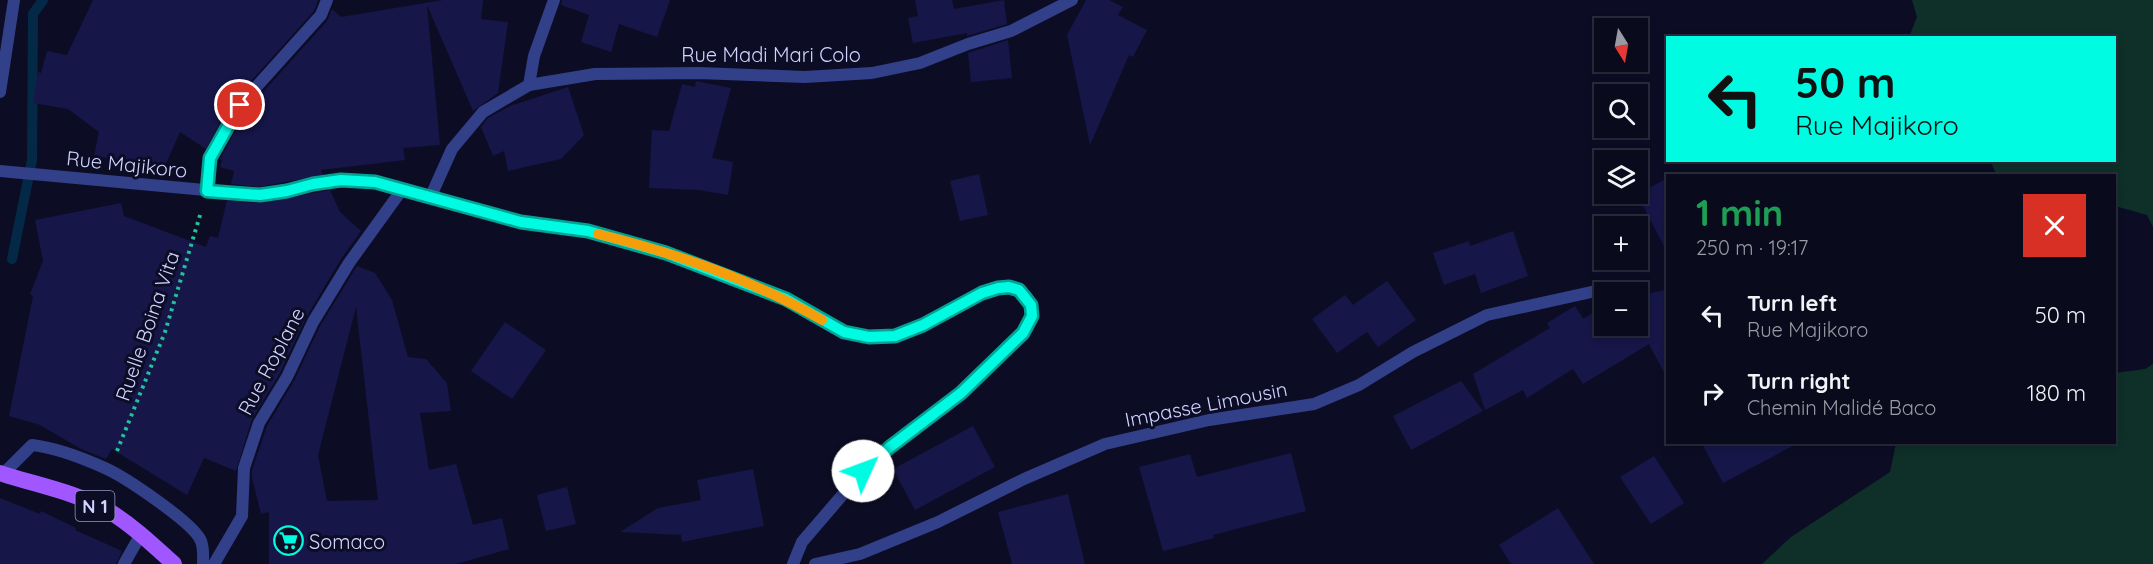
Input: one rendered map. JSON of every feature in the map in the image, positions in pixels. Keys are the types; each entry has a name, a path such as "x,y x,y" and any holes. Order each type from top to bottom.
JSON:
{"main road":[{"name":"N 1","path":"1,473 48,486 108,511 141,534 174,564"}],"street":[{"path":"0,92 14,0"},
{"path":"207,191 210,158 240,105 321,15 327,0"},
{"path":"430,198 452,149 483,112 530,85 534,56 554,0"},
{"name":"Rue Madi Mari Colo","path":"530,85 595,74 699,73 805,77 872,73 920,63 968,44 1011,31 1053,12 1072,0"},
{"name":"Rue Majikoro","path":"6,171 260,195 341,180 375,182 401,191 521,222 588,231 666,253 786,299 844,332 869,337 895,336 923,325 982,293 1009,287 1019,290 1026,297 1032,316 1023,333 961,393 890,447 863,471 802,542 793,564"},
{"name":"Rue Roplane","path":"214,564 242,516 244,468 259,423 287,377 325,302 349,263 401,191"},
{"name":"Impasse Limousin","path":"815,564 860,554 938,522 1024,479 1105,444 1209,420 1314,404 1359,385 1413,352 1488,315 1594,291"},
{"path":"1,473 32,445 50,447 109,470 186,522 201,540 204,553 203,564"},
{"path":"124,564 141,534"}],"path":[{"name":"Ruelle Boina Vita","path":"109,470 165,332 207,191"}],"green space":[{"path":"1912,0 2153,0 2153,227 2147,215 2116,206 2116,174 1996,174 1990,162 2116,162 2116,36 1909,36 1917,17"},
{"path":"2153,364 2153,564 1762,564 1791,537 1890,472 1896,444 2116,444 2116,373 2145,369"}],"building":[{"path":"93,0 318,0 314,11 234,100 206,149 180,132 165,166 94,156 99,132 68,109 33,103 38,72 41,73 47,51 67,55"},
{"path":"443,0 483,0 481,19 508,22 498,93 473,111 427,5 440,145 403,148 405,160 321,170 323,175 259,187 231,184 234,171 220,167 222,160 220,159 247,110 327,21 332,9 341,17"},
{"path":"562,0 670,0 657,37 619,24 611,52 581,42 589,15 561,5"},
{"path":"915,0 952,0 954,9 1004,0 1007,24 967,36 967,33 913,43 908,18 918,16"},
{"path":"1086,0 1109,0 1123,7 1118,15 1147,30 1133,57 1129,55 1090,145 1067,35"},
{"path":"1008,40 1012,78 971,82 968,53"},
{"path":"696,81 731,88 712,158 733,162 728,195 699,190 649,188 652,130 669,131 682,84 695,87"},
{"path":"568,87 584,135 561,159 508,171 504,151 493,156 481,127 488,118 510,106"},
{"path":"979,174 988,215 960,221 950,181"},
{"path":"1666,179 1666,250 1642,204 1648,204 1648,188"},
{"path":"330,190 340,212 361,231 341,259 306,318 280,373 252,419 236,471 204,458 187,495 112,449 106,459 81,449 40,425 9,416 33,296 30,294 43,261 35,220 121,203 124,216 206,247 210,236 218,238 227,200 260,203"},
{"path":"1513,231 1528,276 1481,293 1475,274 1444,285 1433,253 1469,241 1470,246"},
{"path":"357,266 375,273 392,300 408,357 426,359 447,383 451,411 420,413 429,470 456,464 473,525 502,518 509,549 456,564 269,564 269,512 261,514 252,470 267,426 294,381 320,326","holes":["356,307 378,500 327,501 318,455"]},
{"path":"1387,281 1416,320 1378,347 1367,332 1337,353 1312,319 1345,295 1353,305"},
{"path":"1666,289 1666,376 1649,344 1583,384 1573,369 1527,398 1523,390 1485,410 1473,374 1550,328 1547,323 1575,306 1583,319 1594,312 1594,336 1648,336 1648,294"},
{"path":"505,322 546,350 512,399 471,371"},
{"path":"1461,381 1483,411 1411,450 1393,416"},
{"path":"973,426 995,467 915,510 893,469"},
{"path":"1702,444 1796,444 1723,483"},
{"path":"1291,453 1306,511 1213,535 1214,538 1163,551 1139,467 1190,454 1197,477"},
{"path":"1654,456 1684,503 1651,524 1620,477"},
{"path":"753,469 764,526 682,542 681,535 620,532 658,508 701,500 697,480"},
{"path":"567,487 576,524 546,531 537,495"},
{"path":"1068,494 1085,564 1012,564 998,512"},
{"path":"0,498 40,514 41,511 76,528 75,530 122,551 116,564 0,564"},
{"path":"1558,508 1594,564 1511,564 1499,545"}],"waterway":[{"path":"12,259 32,160 33,14 43,0"}],"slow traffic":[{"path":"598,234 666,253 723,273 786,299 822,320"}],"place":[{"name":"Somaco","path":"288,541"}],"route":[{"path":"240,105 210,158 207,191 260,195 341,180 375,182 401,191 521,222 588,231 666,253 786,299 844,332 869,337 895,336 954,310 982,293 1009,287 1019,290 1031,305 1032,316 1029,326 1023,333 961,393 890,447 863,471"}]}
